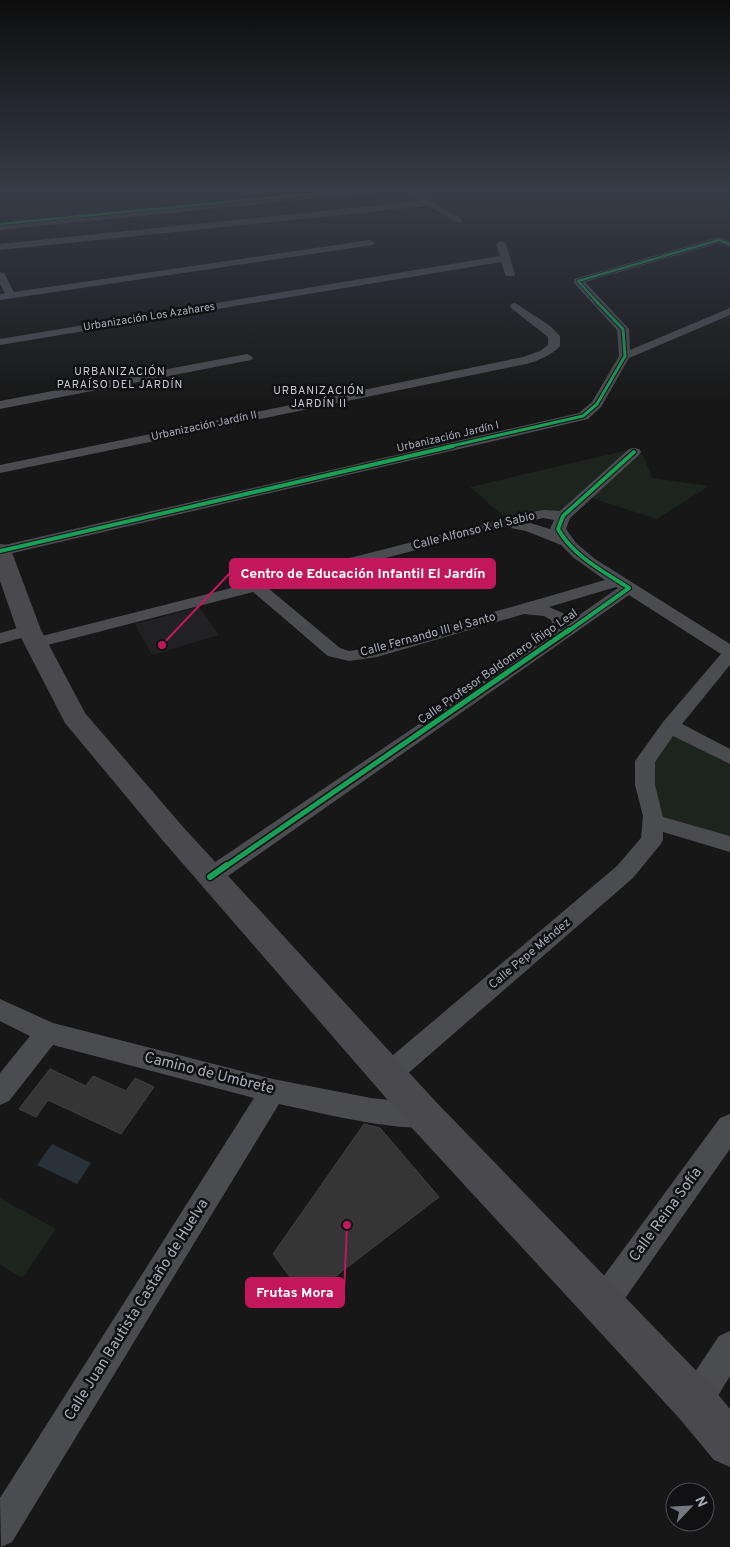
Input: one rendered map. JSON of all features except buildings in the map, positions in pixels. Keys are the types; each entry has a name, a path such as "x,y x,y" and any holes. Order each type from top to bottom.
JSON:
{"main road":[{"path":"0,550 22,638 74,717 210,876 425,1116 603,1303 695,1402 730,1444"}],"street":[{"path":"0,297 249,261"},
{"name":"Urbanización Los Azahares","path":"0,342 487,261"},
{"path":"507,261 510,274"},
{"path":"646,261 578,281 623,329 625,356 730,311"},
{"path":"0,275 11,295"},
{"name":"Urbanización Jardín II","path":"0,468 526,360 544,354 554,346 554,336 516,306"},
{"name":"Urbanización Jardín I","path":"0,550 583,416 597,404 625,356"},
{"path":"0,405 246,358"},
{"path":"563,541 558,529 563,516 634,452"},
{"name":"Calle Alfonso X el Sabio","path":"22,638 256,587 543,514 563,516"},
{"path":"502,524 526,525 547,532 563,541 624,585 730,653"},
{"name":"Calle Fernando III el Santo","path":"256,587 334,652 349,656 371,653 521,610 624,585"},
{"name":"Calle Profesor Baldomero Íñigo Leal","path":"210,876 564,634 624,585"},
{"path":"521,610 542,610 556,615 562,622 564,634"},
{"name":"Calle Pepe Méndez","path":"388,1074 625,872 652,840 653,822 645,785 645,761 670,726 730,653"},
{"path":"670,726 730,757"},
{"path":"653,822 730,844"},
{"name":"Camino de Umbrete","path":"0,1009 48,1033 273,1090 371,1110 425,1116"},
{"path":"0,1093 48,1033"},
{"name":"Calle Juan Bautista Castaño de Huelva","path":"0,1530 273,1090"},
{"name":"Calle Reina Sofía","path":"603,1303 730,1127"},
{"path":"695,1402 730,1347"}],"shaded area":[{"path":"624,451 643,455 652,478 709,486 657,519 585,496 563,516 509,521 470,487"},
{"path":"199,607 219,635 152,655 135,624"},
{"path":"665,733 730,757 730,844 653,822 645,761"},
{"path":"52,1144 91,1163 77,1184 37,1165"},
{"path":"0,1198 56,1229 22,1278 0,1265"}],"cycle path":[{"path":"0,551 583,416 597,404 625,356 623,329 578,281 646,261"},
{"path":"210,877 629,588 579,555 570,547 558,529 563,516 634,452"}],"place":[{"name":"Centro de Educación Infantil El Jardín","path":"162,645"},
{"name":"Frutas Mora","path":"347,1225"}],"district":[{"name":"URBANIZACIÓN PARAÍSO DEL JARDÍN","path":"120,378"},
{"name":"URBANIZACIÓN JARDÍN II","path":"319,397"}]}
